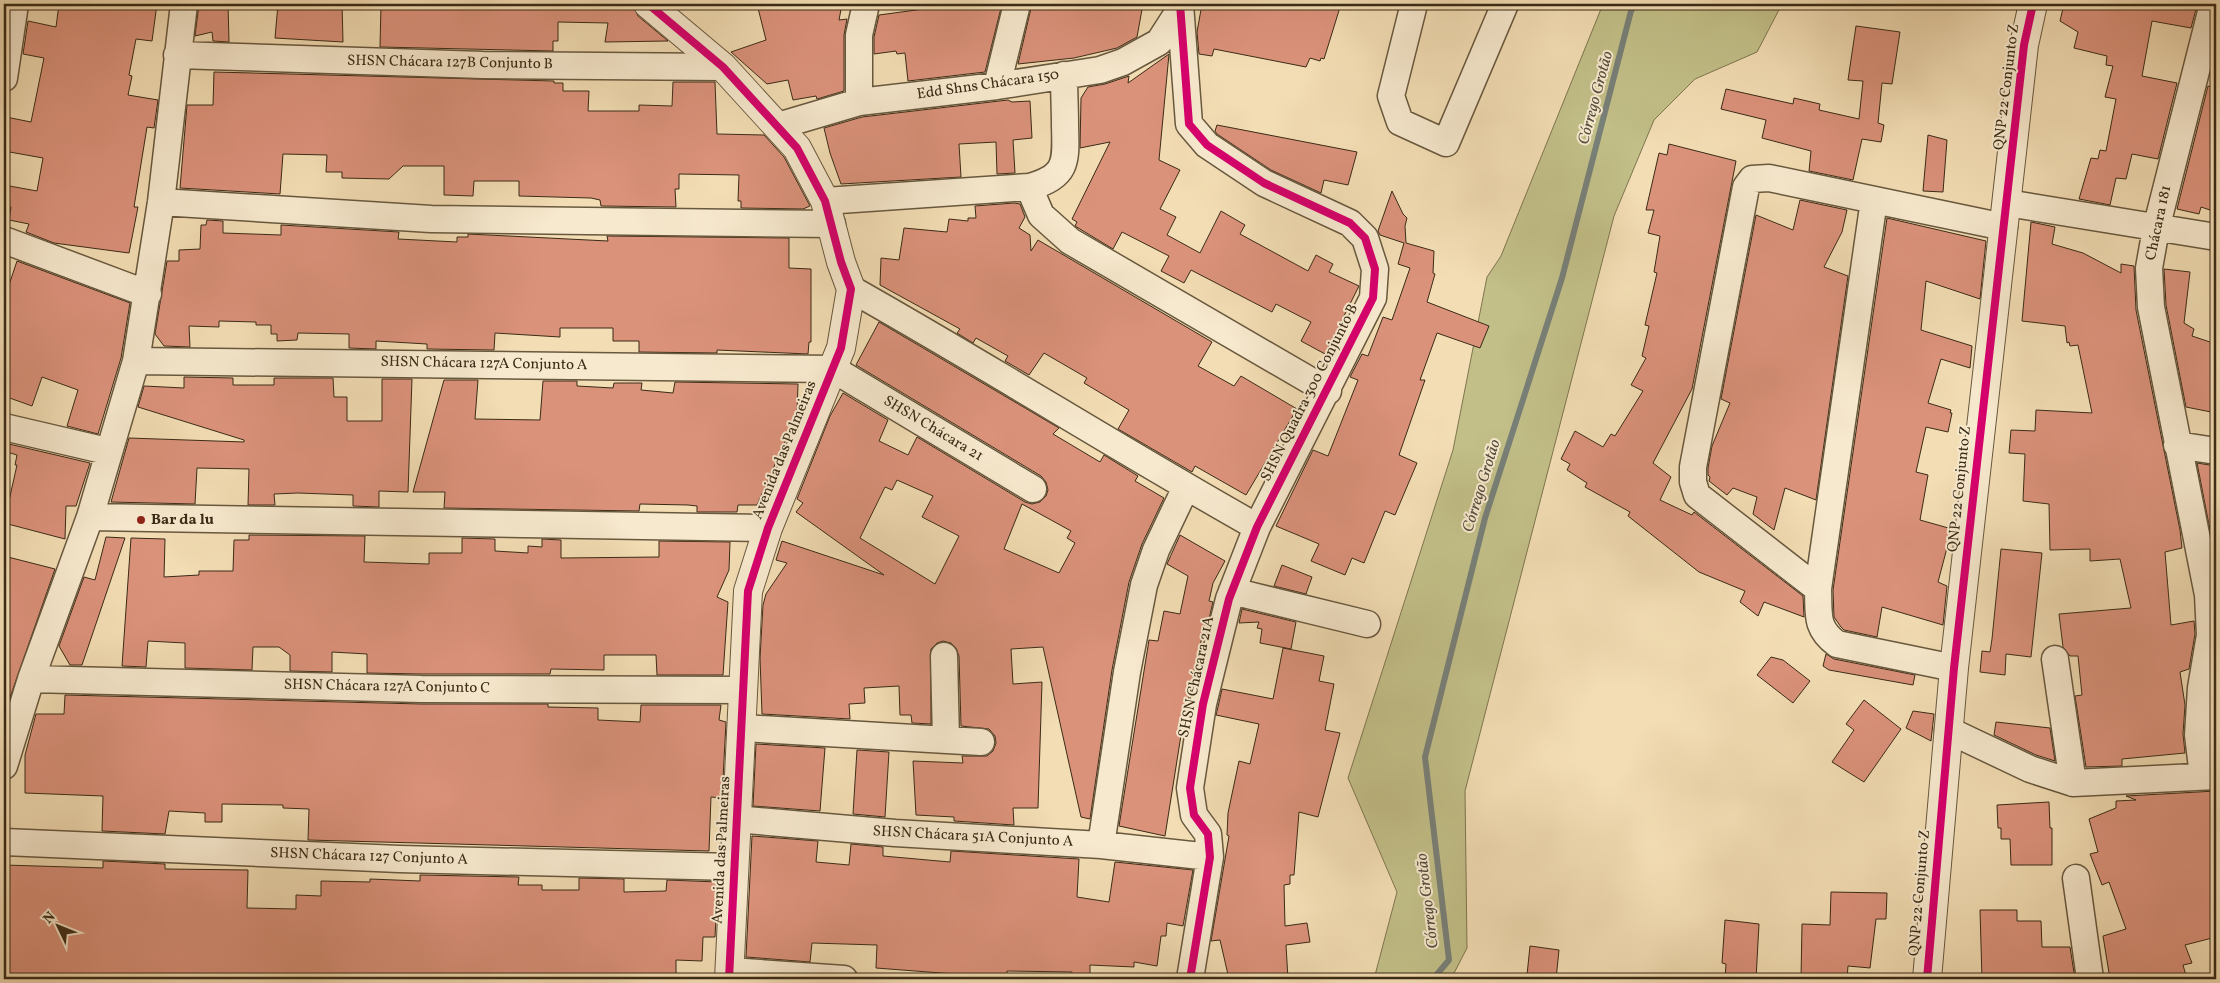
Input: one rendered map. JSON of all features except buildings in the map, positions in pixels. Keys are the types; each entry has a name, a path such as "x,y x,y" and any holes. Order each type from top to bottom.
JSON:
{"street":[{"path":"4,78 16,4"},
{"path":"4,766 31,679 90,517 136,361 161,202 184,4"},
{"name":"Avenida das Palmeiras","path":"648,4 723,67 796,148 829,212 841,262 851,289 841,348 768,528 748,591 730,975"},
{"path":"859,102 859,36 866,4"},
{"path":"997,86 1017,4"},
{"path":"1414,4 1391,96 1400,122 1446,142 1505,4"},
{"name":"QNP 22 Conjunto Z","path":"1927,979 1954,668 2024,45 2033,4"},
{"name":"Chácara 181","path":"2209,776 2198,735 2201,688 2210,635 2212,596 2177,445 2151,307 2149,268 2156,229 2213,4"},
{"name":"Edd Shns Chácara 150","path":"778,126 859,102 997,86 1100,70 1123,62 1159,42 1179,8"},
{"name":"SHSN Quadra 300 Conjunto B","path":"1179,8 1189,124 1207,145 1264,184 1350,223 1365,238 1375,269 1373,298 1328,391 1257,526"},
{"name":"SHSN Chácara 127B Conjunto B","path":"177,55 482,66 723,67"},
{"path":"161,202 431,219 829,212 1029,187 1046,182 1054,177 1066,157 1064,75"},
{"path":"1818,589 1697,495 1693,482 1693,467 1746,187 1752,179 1769,178 1874,200 2005,215 2156,229 2216,237"},
{"path":"1029,187 1040,215 1070,241 1328,391"},
{"path":"1874,200 1818,589 1819,625 1829,638 1837,644 1954,668"},
{"path":"4,240 148,294"},
{"path":"851,289 955,348 1186,487 1257,526"},
{"name":"SHSN Chácara 127A Conjunto A","path":"136,361 833,369"},
{"name":"SHSN Chácara 21","path":"833,369 1033,489"},
{"path":"5,432 108,451"},
{"path":"2177,445 2216,451"},
{"path":"1101,845 1127,672 1144,585 1156,550 1186,487"},
{"path":"90,517 768,528"},
{"name":"SHSN Chácara 21A","path":"1209,846 1194,815 1190,788 1203,704 1232,591 1257,526"},
{"path":"1232,591 1367,624"},
{"path":"944,656 946,739"},
{"path":"2055,659 2072,783"},
{"name":"SHSN Chácara 127A Conjunto C","path":"31,679 421,689 744,690"},
{"path":"743,728 981,742"},
{"path":"1948,730 2030,769 2072,783 2209,776"},
{"name":"SHSN Chácara 51A Conjunto A","path":"736,820 895,833 1101,845 1209,846"},
{"name":"SHSN Chácara 127 Conjunto A","path":"4,842 399,859 734,867"},
{"path":"1190,979 1209,846"},
{"path":"2076,878 2090,979"},
{"path":"730,975 844,979"}],"shaded area":[{"path":"1603,4 1782,4 1757,52 1695,79 1654,120 1614,216 1465,791 1467,948 1451,979 1374,979 1397,892 1348,778 1453,450 1487,277 1501,256"}],"waterway":[{"name":"Córrego Grotão","path":"1433,979 1449,960 1425,757 1485,518 1562,278 1631,11 1635,4"}],"cycle path":[{"path":"648,4 723,67 797,148 825,201 841,262 851,289 841,348 768,528 748,591 729,979"},
{"path":"1180,4 1189,124 1207,145 1264,183 1350,223 1365,238 1375,269 1373,298 1257,527 1229,599 1203,704 1190,788 1194,815 1208,834 1210,857 1190,979"},
{"path":"1927,979 1954,668 2024,45 2033,4"}],"place":[{"name":"Bar da lu","path":"141,520"}]}
